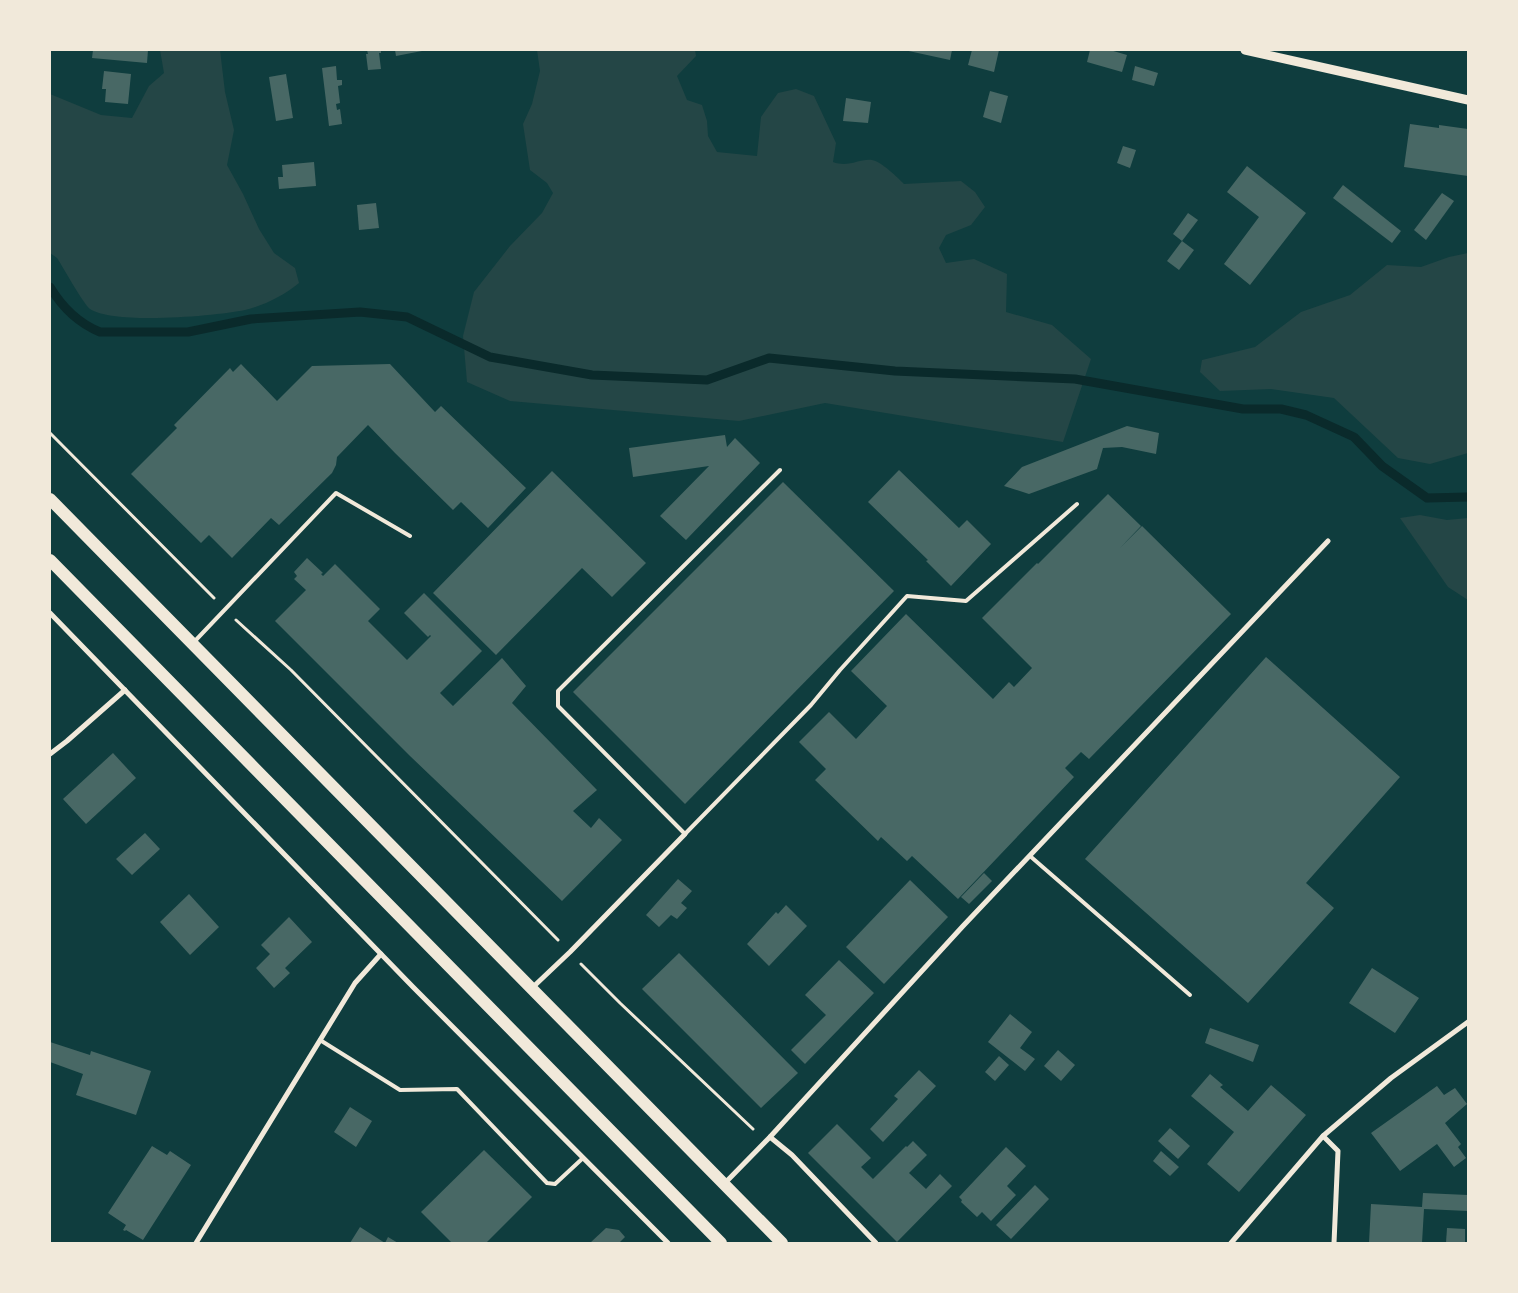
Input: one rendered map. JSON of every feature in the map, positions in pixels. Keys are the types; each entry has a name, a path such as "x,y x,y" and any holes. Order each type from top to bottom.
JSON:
{"main road":[{"path":"50,499 782,1243"},
{"path":"50,560 721,1243"}],"street":[{"path":"1245,50 1468,100"},
{"path":"724,1184 770,1137 963,926 1328,541"},
{"path":"50,613 381,954 668,1243"},
{"path":"50,754 125,690"},
{"path":"532,988 570,952 685,834"},
{"path":"196,1243 355,983 381,954"},
{"path":"1231,1243 1322,1136 1391,1078 1468,1022"},
{"path":"1322,1136 1338,1151 1334,1243"},
{"path":"770,1137 792,1155 876,1243"}],"lane":[{"path":"780,470 558,691 558,706 685,834 811,706 840,670 907,596 966,601 1076,504"},
{"path":"192,643 336,494 410,536"},
{"path":"1030,856 1190,995"},
{"path":"320,1040 400,1090 458,1089 547,1183 555,1184 583,1158"}],"path":[{"path":"50,433 226,609 291,670 620,1003 756,1132"}],"shaded area":[{"path":"160,50 220,50 225,92 234,130 227,165 259,229 274,253 295,268 299,283 274,300 260,306 245,310 190,317 142,318 102,314 87,306 57,258 50,253 50,94 101,115 132,118 149,86 164,73"},
{"path":"537,50 695,50 696,56 677,76 687,100 702,105 707,121 708,136 717,152 757,156 761,117 778,93 796,89 814,96 836,143 833,162 844,164 863,160 876,161 904,184 961,181 975,192 985,207 971,225 946,235 939,248 946,263 974,259 1007,274 1006,312 1052,325 1091,359 1063,442 825,403 739,421 510,401 467,382 463,336 474,292 510,246 542,213 553,193 547,183 530,170 523,124 532,104 540,71"},
{"path":"1468,253 1468,453 1430,464 1398,458 1334,398 1271,389 1220,391 1200,372 1202,360 1255,347 1301,312 1350,295 1387,265 1421,267 1449,257"},
{"path":"1420,515 1447,520 1468,518 1468,600 1448,587 1400,518"}],"building":[{"path":"93,50 148,50 147,63 92,58"},
{"path":"367,50 381,50 381,53 379,53 381,69 368,70"},
{"path":"395,50 422,50 422,51 396,56"},
{"path":"904,50 952,50 950,60"},
{"path":"972,50 999,50 994,72 968,65"},
{"path":"1090,50 1110,50 1127,55 1122,72 1087,62"},
{"path":"336,66 337,80 342,80 342,85 338,86 340,103 336,104 337,110 340,109 342,124 329,126 322,68"},
{"path":"1135,66 1158,73 1154,86 1132,80"},
{"path":"104,71 131,74 128,104 105,102 106,89 102,89"},
{"path":"286,74 293,118 276,121 269,77"},
{"path":"990,91 1008,96 1001,123 983,117"},
{"path":"846,98 871,102 868,123 843,121"},
{"path":"1410,124 1468,129 1468,176 1404,167"},
{"path":"1123,146 1136,150 1130,168 1117,163"},
{"path":"314,162 316,186 279,189 278,177 283,177 282,165"},
{"path":"1247,166 1306,213 1250,285 1224,264 1259,217 1227,192"},
{"path":"1343,185 1401,231 1392,243 1333,198"},
{"path":"1442,193 1454,201 1426,240 1414,230"},
{"path":"376,203 379,228 359,230 357,205"},
{"path":"1188,213 1198,220 1182,241 1173,234"},
{"path":"1182,241 1194,250 1179,270 1167,261"},
{"path":"241,364 277,401 312,366 390,364 435,412 441,406 526,488 488,528 461,502 453,510 368,425 337,457 332,473 279,525 271,518 232,558 209,535 201,543 131,474 177,428 174,425 230,368 233,372"},
{"path":"1127,426 1159,433 1156,454 1122,447 1103,448 1097,469 1029,494 1004,486 1022,467"},
{"path":"725,435 727,447 735,438 760,463 686,540 660,516 709,466 633,477 629,448"},
{"path":"899,470 959,528 967,520 991,544 951,586 926,561 928,560 868,502"},
{"path":"552,471 646,563 612,597 582,568 496,655 433,593"},
{"path":"783,482 894,591 685,804 573,692"},
{"path":"1108,494 1141,526 1120,548 1142,526 1231,614 1089,759 1081,752 1065,768 1074,777 958,899 912,856 907,861 881,837 878,841 815,780 826,769 799,742 829,712 856,739 887,706 851,671 906,614 993,699 1009,682 1014,687 1032,668 982,618"},
{"path":"307,558 323,573 321,574 323,576 335,564 380,609 368,621 407,660 431,636 428,637 404,613 424,593 482,651 440,693 453,706 502,658 526,686 512,703 597,790 573,811 591,828 599,818 622,840 562,901 410,756 275,621 306,590 294,579 297,576 294,572"},
{"path":"1266,657 1400,777 1306,883 1334,908 1248,1003 1085,859"},
{"path":"113,753 136,778 86,824 63,799"},
{"path":"145,833 160,849 132,875 116,859"},
{"path":"984,873 992,881 969,904 961,897"},
{"path":"678,879 692,891 681,903 687,908 677,919 671,915 659,927 646,915"},
{"path":"910,880 948,917 884,984 846,947"},
{"path":"189,894 219,927 190,955 160,922"},
{"path":"786,905 807,926 769,966 747,944 776,912 778,914"},
{"path":"289,917 312,942 285,968 290,973 274,988 256,968 270,954 261,945"},
{"path":"679,953 798,1073 761,1108 642,989"},
{"path":"839,960 874,993 805,1064 791,1050 826,1015 805,995"},
{"path":"1372,968 1419,998 1395,1033 1349,1003"},
{"path":"1010,1014 1032,1032 1020,1048 1035,1059 1025,1071 988,1042"},
{"path":"1210,1028 1259,1045 1253,1062 1205,1043"},
{"path":"50,1042 90,1055 91,1051 151,1071 136,1115 76,1095 83,1074 50,1062"},
{"path":"1058,1050 1075,1065 1061,1081 1044,1066"},
{"path":"999,1056 1009,1065 995,1081 985,1072"},
{"path":"919,1070 936,1086 883,1142 870,1129 898,1099 894,1096"},
{"path":"1210,1074 1223,1085 1220,1087 1248,1111 1271,1085 1306,1115 1239,1192 1207,1164 1234,1132 1191,1096"},
{"path":"1437,1086 1444,1095 1455,1088 1467,1104 1445,1123 1461,1144 1458,1147 1466,1158 1454,1167 1437,1144 1400,1171 1371,1133"},
{"path":"350,1107 372,1121 356,1147 334,1132"},
{"path":"837,1124 871,1158 861,1167 873,1179 913,1141 927,1155 909,1173 926,1189 940,1174 952,1186 897,1242 808,1153"},
{"path":"1170,1128 1190,1146 1178,1159 1158,1141"},
{"path":"152,1146 167,1155 170,1151 191,1165 143,1240 123,1230 126,1225 108,1213"},
{"path":"1006,1147 1026,1166 1007,1186 1016,1195 991,1221 982,1212 977,1217 961,1202 962,1200 959,1197"},
{"path":"484,1150 532,1197 486,1243 452,1243 421,1212"},
{"path":"1161,1151 1179,1167 1170,1176 1153,1161"},
{"path":"1035,1185 1049,1199 1011,1239 996,1225"},
{"path":"1423,1193 1468,1195 1468,1211 1424,1209 1422,1243 1369,1243 1371,1204 1422,1207"},
{"path":"360,1227 385,1243 350,1243"},
{"path":"606,1228 619,1230 625,1237 619,1243 590,1243"},
{"path":"1447,1228 1465,1229 1465,1243 1446,1243"},
{"path":"388,1237 398,1243 385,1243"}],"waterway":[{"path":"50,287 71,314 100,332 188,332 251,319 360,312 407,317 490,357 592,375 707,380 769,358 895,371 1075,379 1243,409 1281,409 1306,415 1354,437 1382,466 1427,498 1468,497"}]}
